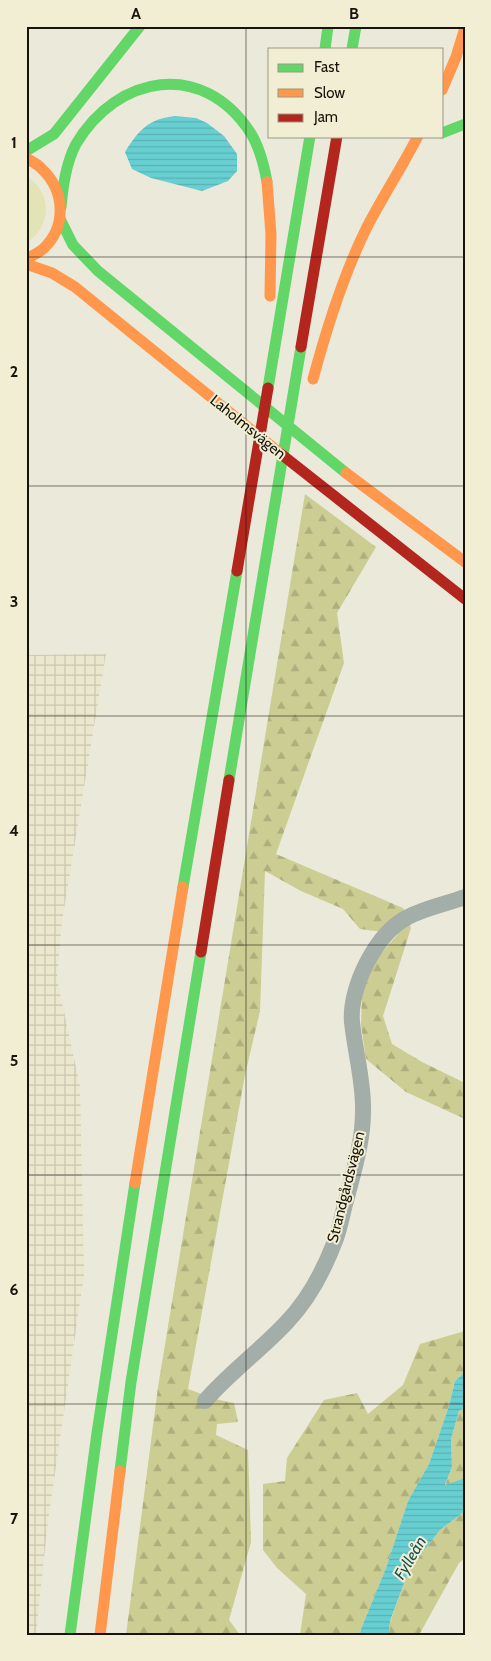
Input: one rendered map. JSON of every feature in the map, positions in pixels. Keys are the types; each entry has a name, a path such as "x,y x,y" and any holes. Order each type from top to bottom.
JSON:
{"highway":[{"path":"26,151 54,134 140,26"},
{"path":"325,48 328,26"},
{"path":"352,48 356,26"},
{"path":"444,85 456,57 465,28"},
{"path":"26,259 38,253 53,239 60,219 65,175 76,144 86,128 112,102 138,89 168,83 199,88 229,105 240,117 254,140 265,177 269,204 268,388"},
{"path":"444,132 465,124"},
{"path":"70,1635 110,1338 186,865 310,138"},
{"path":"100,1635 131,1382 257,610 338,138"},
{"path":"311,387 322,341 366,228 404,162 423,139"},
{"path":"26,158 39,165 51,176 58,191 62,207"},
{"name":"Laholmsvägen","path":"60,219 73,245 98,272 326,458 465,562"},
{"name":"Laholmsvägen","path":"26,264 47,269 61,276 320,486 465,599"},
{"path":"292,476 302,423"},
{"path":"257,610 272,586 288,494"}],"street":[{"name":"Strandgårdsvägen","path":"205,1400 220,1383 288,1322 312,1288 335,1240 355,1166 364,1114 352,1020 352,1003 365,966 394,926 408,916 465,896"}],"shaded area":[{"path":"106,654 62,921 57,979 80,1086 84,1275 48,1521 36,1635 26,1635 26,655"}],"green space":[{"path":"26,176 41,191 45,200 46,210 41,228 26,243"},
{"path":"305,494 376,547 337,613 344,663 276,854 403,908 411,928 383,1016 392,1044 422,1062 465,1083 465,1119 406,1092 366,1059 361,1025 362,994 371,965 398,934 360,929 343,909 301,891 265,871 260,1011 245,1075 188,1389 215,1399 234,1403 238,1422 217,1424 216,1435 248,1450 251,1542 229,1620 240,1635 126,1635 158,1387"},
{"path":"465,1331 465,1372 455,1381 449,1406 429,1464 408,1501 386,1568 360,1635 300,1635 306,1594 277,1568 263,1550 263,1484 285,1481 287,1458 324,1400 357,1393 368,1414 403,1385 420,1344"},
{"path":"465,1408 465,1478 445,1486 452,1467 451,1439 459,1411"},
{"path":"465,1511 465,1558 459,1563 419,1635 389,1635 390,1622 409,1570 440,1530"}],"water":[{"path":"175,116 196,118 207,123 224,136 237,154 237,171 228,181 202,191 151,178 132,169 125,152 135,138 151,123"},
{"name":"Fylleån","path":"465,1372 465,1408 459,1411 451,1439 452,1467 445,1485 465,1478 465,1511 440,1530 409,1570 390,1621 389,1635 360,1635 386,1568 408,1501 429,1464 449,1406 455,1381"}],"traffic: fast":[{"path":"26,151 54,134 140,26"},
{"path":"325,48 328,26"},
{"path":"352,48 356,26"},
{"path":"61,207 67,167 76,144 93,121 114,103 136,91 160,85 185,86 208,93 230,109 253,137 261,156 267,182"},
{"path":"444,132 465,124"},
{"path":"268,388 310,138"},
{"path":"60,219 73,245 98,271 346,473"},
{"path":"229,780 301,347"},
{"path":"183,887 237,571"},
{"path":"120,1471 131,1382 201,952"},
{"path":"70,1635 97,1433 135,1183"}],"traffic: slow":[{"path":"444,85 456,57 465,28"},
{"path":"313,379 336,302 358,245 417,138"},
{"path":"26,158 39,166 50,178 59,198 60,209 59,220 51,240 43,249 26,259"},
{"path":"267,182 271,234 270,296"},
{"path":"26,264 52,273 75,287 281,454"},
{"path":"346,473 465,562"},
{"path":"135,1183 183,887"},
{"path":"100,1635 120,1471"}],"traffic: jam":[{"path":"301,347 337,138"},
{"path":"237,571 268,388"},
{"path":"281,454 465,599"},
{"path":"201,952 229,780"}]}
